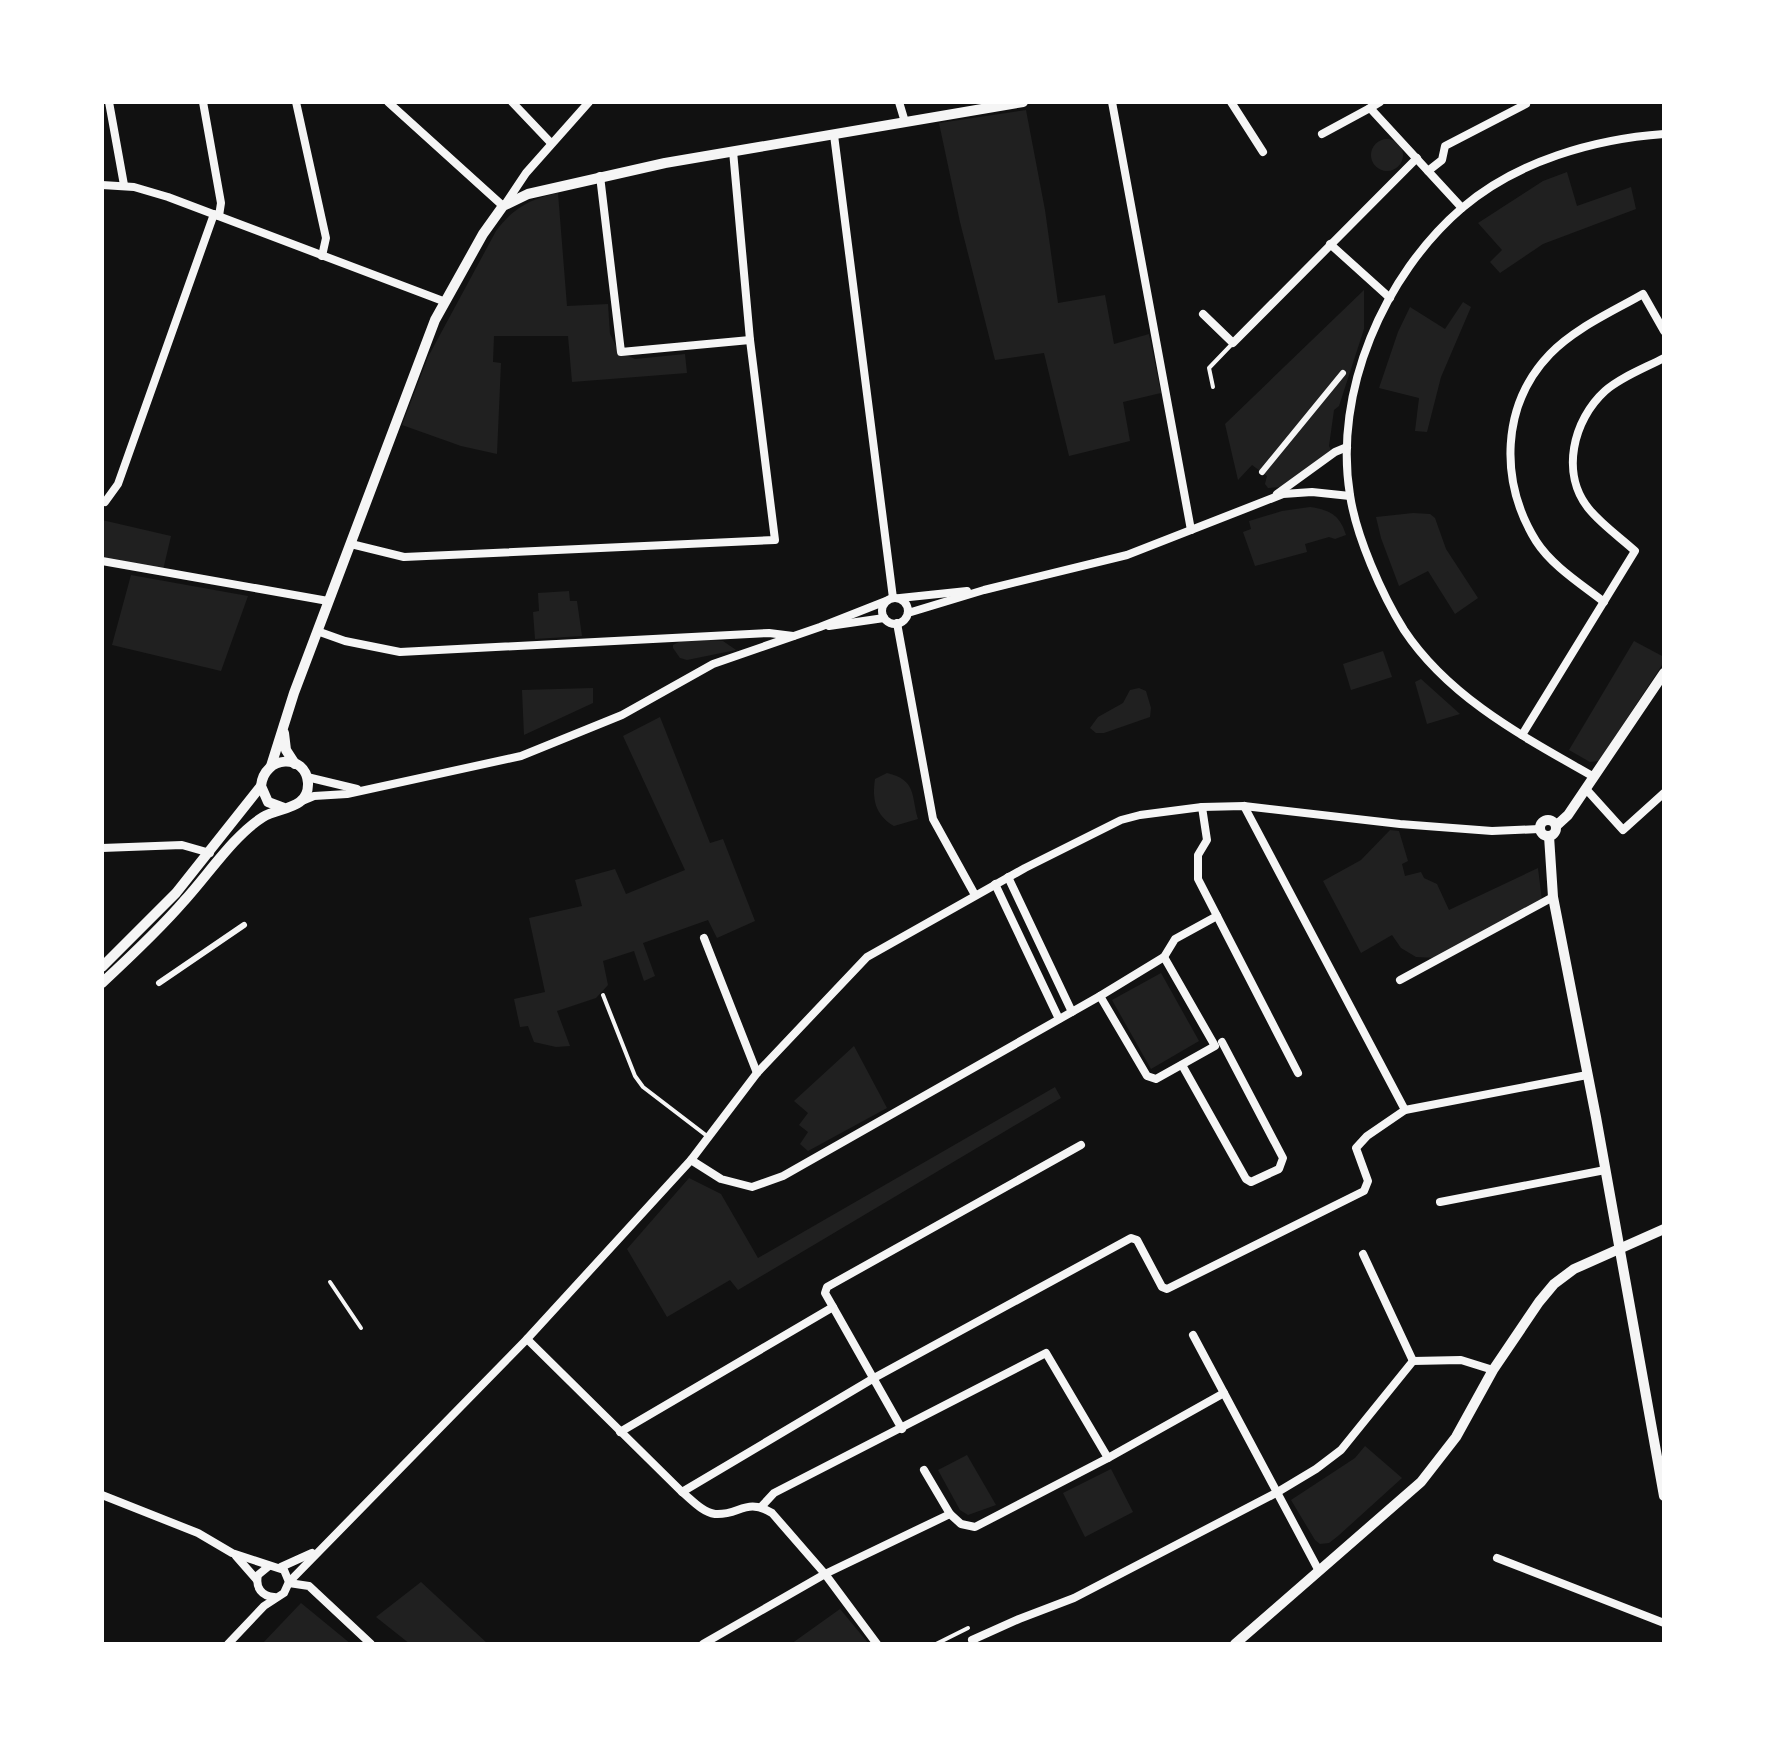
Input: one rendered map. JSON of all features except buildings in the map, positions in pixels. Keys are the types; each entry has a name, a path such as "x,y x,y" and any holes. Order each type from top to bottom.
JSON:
{"street":[{"path":"109,102 124,185"},
{"path":"105,502 118,484 217,215 221,198 203,102"},
{"path":"296,102 326,238 322,256"},
{"path":"388,102 504,205"},
{"path":"512,102 551,143"},
{"path":"102,967 176,893 261,786 443,301 483,234 526,173 589,102"},
{"path":"899,102 905,122"},
{"path":"504,205 528,194 600,176 1023,102"},
{"path":"1112,102 1191,530"},
{"path":"1231,102 1263,152"},
{"path":"1322,134 1380,102"},
{"path":"1428,171 1442,160 1445,146 1526,104"},
{"path":"1370,108 1462,208"},
{"path":"1594,777 1462,695 1428,661 1404,630 1378,580 1350,496 1349,418 1365,352 1390,298 1417,258 1462,208 1508,178 1568,151 1616,139 1664,134"},
{"path":"834,135 893,599 882,611 890,623 897,623 903,621 908,613 907,606 893,599"},
{"path":"351,544 404,557 775,540 750,340 733,151"},
{"path":"1203,314 1233,343 1417,158"},
{"path":"526,173 528,194"},
{"path":"600,176 621,352 750,340"},
{"path":"102,185 124,185 149,191 443,301"},
{"path":"1330,244 1390,298"},
{"path":"1604,602 1554,562 1537,542 1524,516 1509,453 1514,413 1534,373 1551,353 1570,337 1643,294 1664,331"},
{"path":"1522,735 1635,551 1589,509 1579,493 1573,474 1576,439 1588,408 1607,389 1664,358"},
{"path":"1262,472 1343,373"},
{"path":"1270,499 1335,452 1347,447"},
{"path":"908,613 984,590 1127,555 1270,499 1298,492 1350,496"},
{"path":"102,561 328,601"},
{"path":"102,983 181,906 251,825 270,812 314,796 347,794 521,756 622,715 713,664 893,599 984,590"},
{"path":"820,627 884,618"},
{"path":"897,623 933,819 975,895"},
{"path":"317,631 345,641 400,652 753,634 794,636"},
{"path":"1539,829 1544,836 1554,834 1556,826 1568,815 1664,673"},
{"path":"285,717 284,743 295,764 307,777 362,790"},
{"path":"271,766 280,762 295,764"},
{"path":"298,804 307,792 307,777"},
{"path":"261,786 268,802 284,808"},
{"path":"1586,789 1623,830 1664,793"},
{"path":"260,1590 266,1596 281,1595 316,1551 400,1471 527,1339 691,1160 757,1073 867,957 1008,877 1121,820 1140,815 1202,807 1244,806 1400,824 1492,831 1539,829"},
{"path":"1244,806 1405,1110"},
{"path":"1202,807 1207,840 1198,855 1198,879 1298,1073"},
{"path":"1539,829 1545,820 1552,821 1556,826"},
{"path":"1549,836 1553,897 1618,1249 1660,1452 1664,1496"},
{"path":"102,848 182,845 210,853"},
{"path":"1008,877 1072,1012"},
{"path":"995,884 1059,1019"},
{"path":"1400,980 1553,897"},
{"path":"691,1160 721,1179 752,1187 783,1176 1100,996 1164,957 1175,939 1217,916"},
{"path":"159,983 196,954 244,925"},
{"path":"704,938 757,1073"},
{"path":"122,947 130,956"},
{"path":"1100,996 1147,1076 1156,1079 1215,1046 1164,957"},
{"path":"1182,1065 1246,1179 1258,1181 1279,1169 1283,1158 1222,1042"},
{"path":"682,1492 874,1378 1131,1238 1137,1240 1162,1287 1167,1289 1364,1191 1368,1181 1356,1148 1367,1136 1405,1110 1587,1075"},
{"path":"902,1429 825,1293 827,1287 1081,1145"},
{"path":"1440,1202 1605,1170"},
{"path":"1235,1644 1421,1482 1456,1437 1493,1370 1554,1284 1574,1269 1664,1229"},
{"path":"1363,1254 1413,1361"},
{"path":"620,1432 833,1307"},
{"path":"1193,1335 1319,1571"},
{"path":"527,1339 704,1510 718,1514 751,1505 772,1513 825,1574 877,1644"},
{"path":"761,1507 774,1493 1046,1353 1108,1458"},
{"path":"972,1640 1074,1598 1276,1493 1341,1450 1413,1361 1461,1360 1493,1370"},
{"path":"924,1470 950,1514 961,1524 975,1527 1224,1393"},
{"path":"102,1495 198,1533 232,1553 269,1566 281,1567 316,1551"},
{"path":"703,1644 825,1574 950,1514"},
{"path":"232,1553 257,1580 260,1590 257,1613"},
{"path":"1497,1558 1664,1623"},
{"path":"306,1564 306,1585"},
{"path":"257,1580 261,1571 269,1566"},
{"path":"281,1567 287,1573 289,1584"},
{"path":"289,1584 306,1585 371,1644"},
{"path":"228,1644 274,1597"}],"lane":[{"path":"1213,387 1209,368 1233,343"},
{"path":"603,995 635,1076 643,1087 708,1137"},
{"path":"330,1282 361,1328"},
{"path":"936,1644 968,1628"}],"shaded area":[{"path":"1026,110 1058,303 1105,295 1114,344 1149,334 1161,393 1123,402 1130,441 1069,456 1044,353 995,360 939,123"},
{"path":"1387,139 1398,144 1403,155 1398,166 1387,171 1376,166 1371,155 1376,144"},
{"path":"1567,172 1577,206 1631,187 1636,209 1543,244 1500,273 1490,262 1502,250 1478,223 1543,181"},
{"path":"558,193 567,306 608,304 610,334 619,352 635,359 685,354 687,373 572,382 568,336 494,336 493,362 501,363 497,454 461,446 402,425 428,357 496,231 523,206"},
{"path":"1364,290 1364,329 1339,406 1334,410 1331,450 1282,487 1268,488 1265,484 1267,476 1252,465 1238,480 1225,424"},
{"path":"1463,302 1471,307 1441,377 1427,432 1415,431 1419,398 1379,388 1398,332 1410,307 1445,329"},
{"path":"1310,507 1333,515 1346,535 1305,544 1307,552 1255,566 1243,532 1251,529 1249,521"},
{"path":"1430,514 1435,518 1446,549 1478,598 1455,614 1428,571 1399,586 1376,517"},
{"path":"102,520 171,536 163,570 102,559"},
{"path":"131,575 248,596 221,671 112,645"},
{"path":"569,591 570,601 577,601 582,636 535,639 533,612 539,611 538,593"},
{"path":"681,641 723,641 736,650 687,660 680,658 673,648"},
{"path":"1634,641 1664,657 1664,662 1599,761 1590,762 1569,750"},
{"path":"1383,651 1392,677 1351,690 1343,664"},
{"path":"1421,679 1460,714 1427,724 1415,682"},
{"path":"593,688 593,703 524,735 522,690"},
{"path":"1139,688 1146,691 1150,717 1104,733 1096,733 1090,728 1098,717 1123,703 1130,690"},
{"path":"660,717 710,843 723,839 755,921 717,938 708,920 643,943 655,976 644,981 634,951 603,961 608,985 596,998 557,1011 570,1046 556,1047 534,1042 528,1026 520,1027 514,999 545,992 529,918 582,906 575,880 615,869 626,894 685,870 623,736"},
{"path":"887,773 908,785 918,819 894,826 879,812 874,793 875,779"},
{"path":"1390,830 1399,831 1408,861 1402,864 1405,876 1421,872 1424,878 1437,884 1449,910 1538,868 1542,901 1437,958 1416,957 1401,948 1392,935 1361,953 1323,881 1361,860"},
{"path":"1161,973 1199,1041 1151,1069 1112,1000"},
{"path":"854,1046 887,1108 808,1151 800,1144 808,1132 799,1125 808,1113 794,1101"},
{"path":"1055,1087 1061,1098 738,1290 730,1280 667,1317 627,1249 689,1178 721,1194 758,1258"},
{"path":"1365,1446 1402,1478 1338,1536 1329,1543 1320,1544 1291,1500 1355,1458"},
{"path":"967,1455 996,1505 968,1515 960,1510 938,1470"},
{"path":"1111,1469 1133,1512 1085,1537 1063,1493"},
{"path":"421,1582 488,1644 410,1644 376,1617"},
{"path":"301,1603 351,1644 262,1644"},
{"path":"840,1609 869,1644 791,1644"}]}
